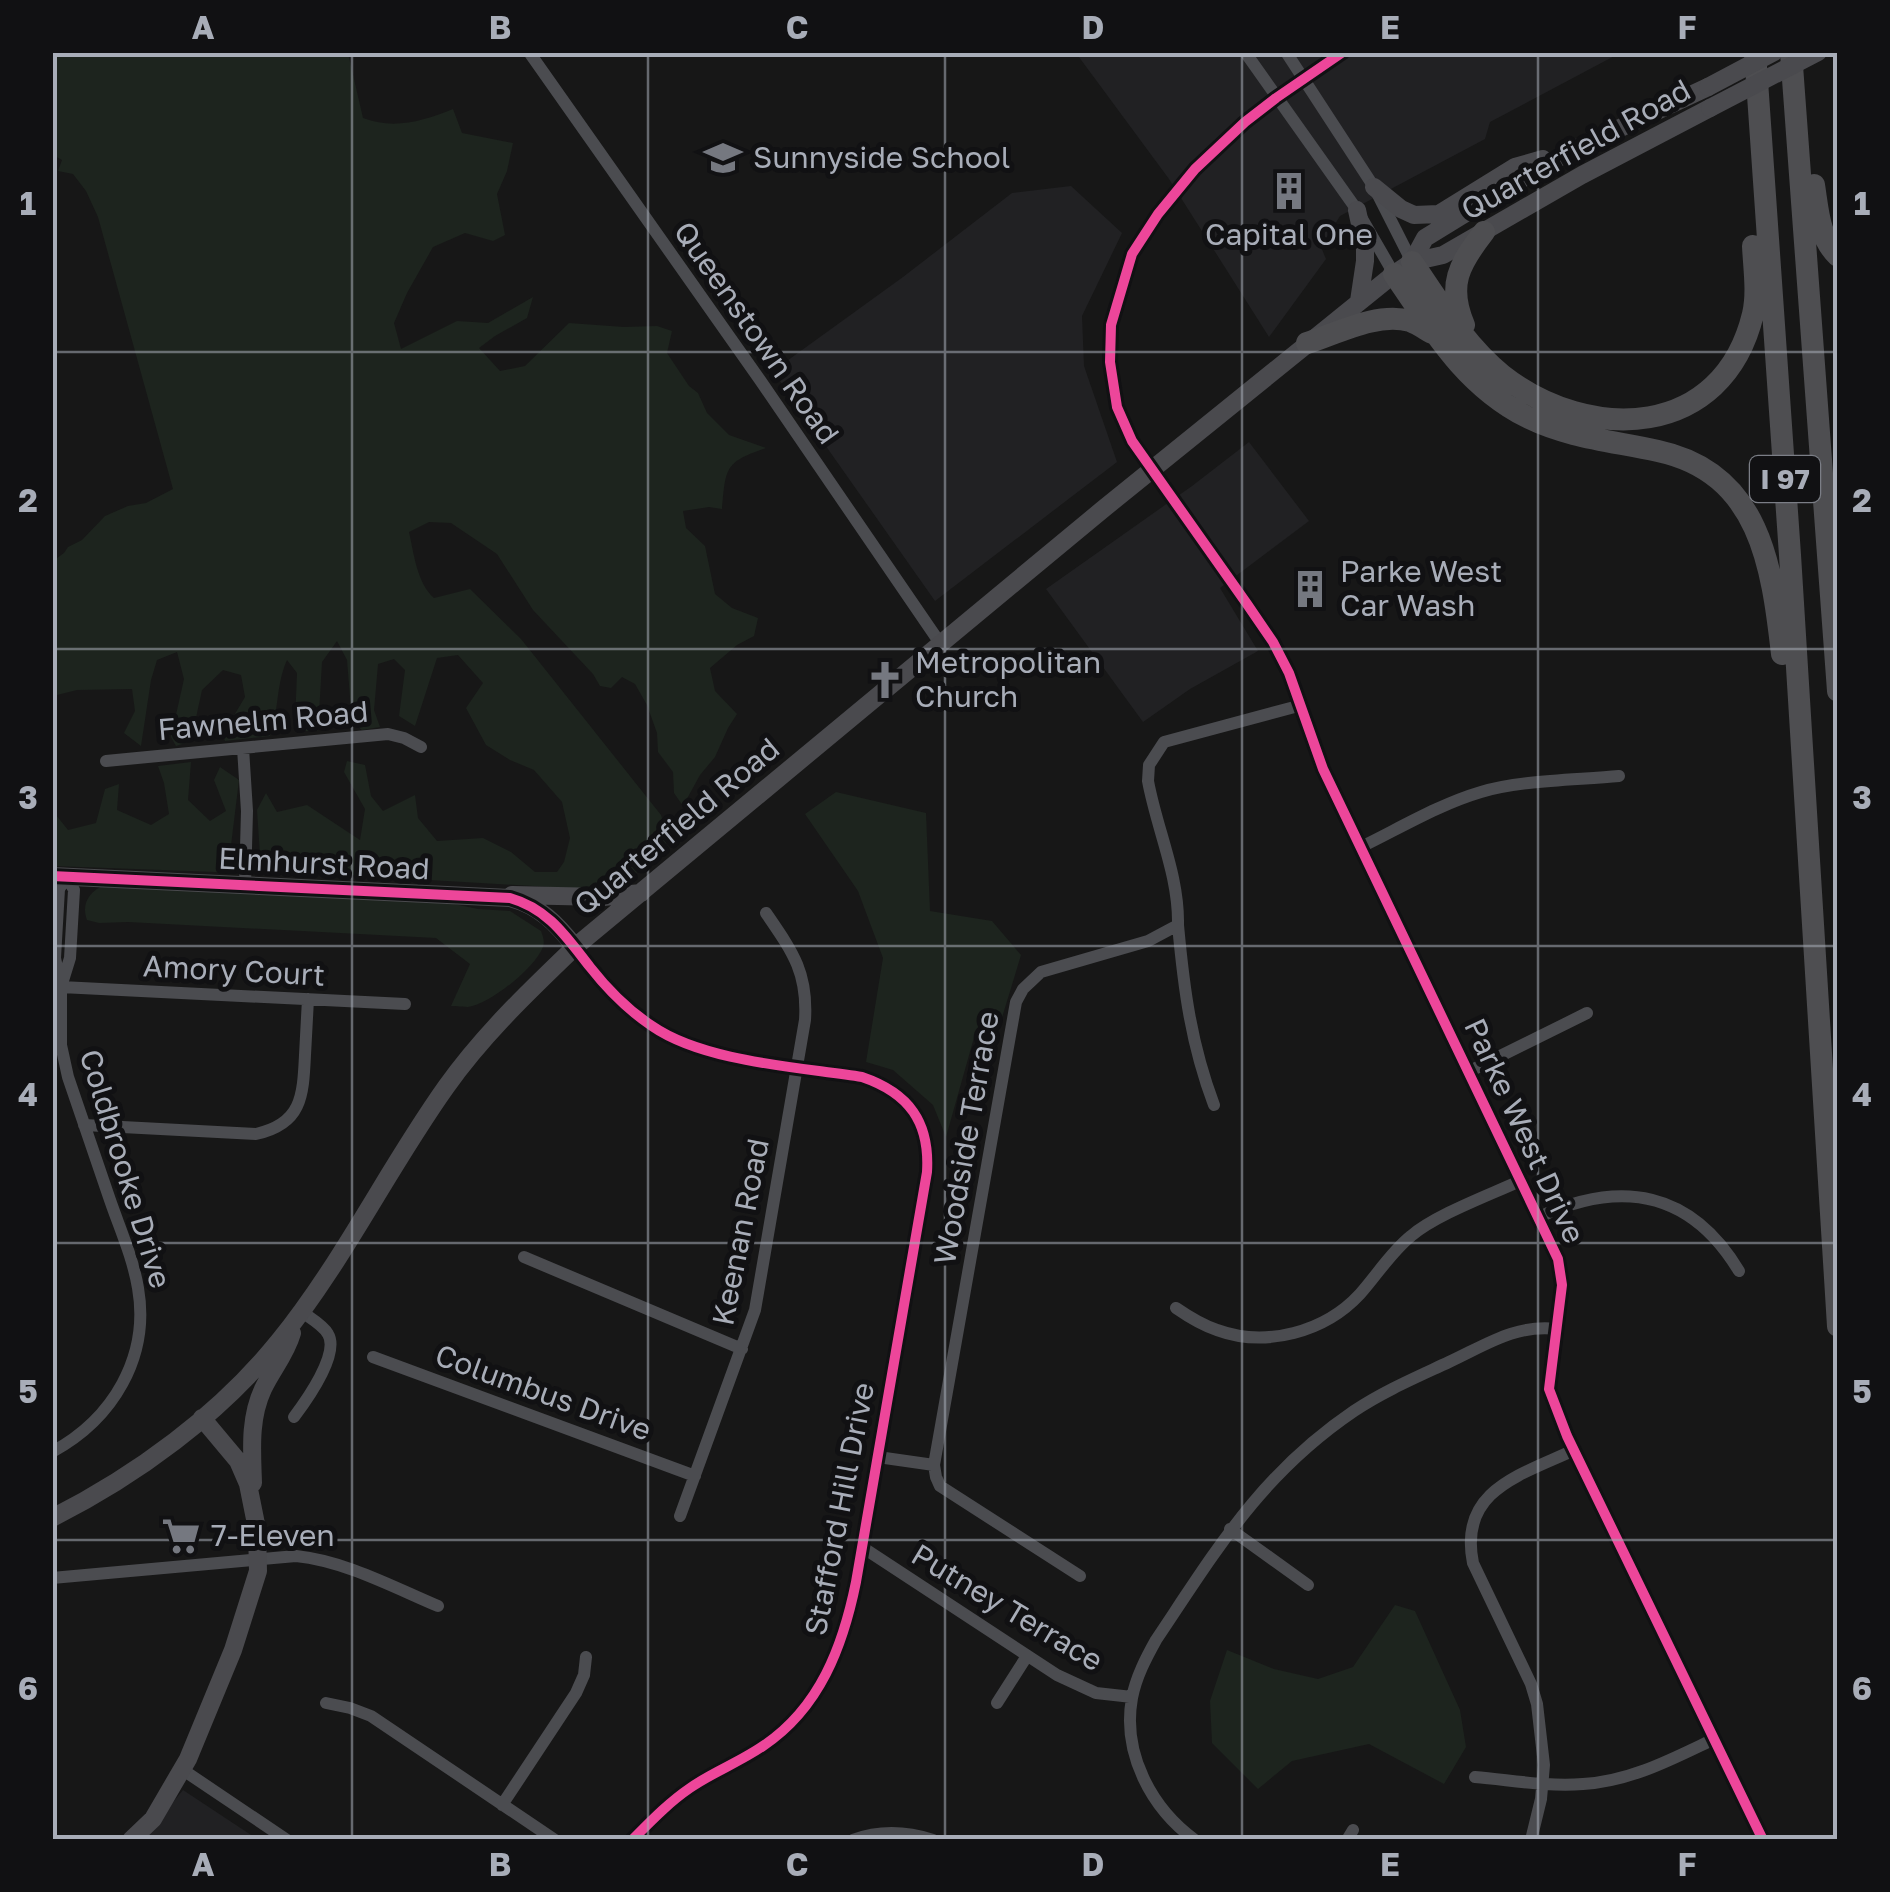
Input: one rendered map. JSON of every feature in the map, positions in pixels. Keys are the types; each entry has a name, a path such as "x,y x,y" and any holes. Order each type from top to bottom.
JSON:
{"highway":[{"path":"1403,268 1476,351 1532,394 1563,408 1610,420 1656,418 1689,405 1723,374 1736,356 1754,312 1753,52"},
{"name":"I 97","path":"1753,52 1838,1326"},
{"path":"1794,52 1822,231 1838,256"},
{"name":"I 97","path":"1794,52 1838,692"},
{"path":"1476,351 1459,314 1455,288 1466,254 1484,232"},
{"path":"1403,268 1435,334 1482,388 1549,428 1689,460 1730,489 1746,509 1767,559 1774,593 1810,906"},
{"path":"1307,343 1386,320 1414,322 1435,334"}],"main road":[{"name":"Quarterfield Road","path":"52,1518 124,1477 202,1418 256,1368 327,1276 456,1074 517,1003 575,947 1153,469 1403,268 1425,238 1572,150 1774,52"},
{"name":"Quarterfield Road","path":"1403,268 1443,255 1582,176 1818,52"},
{"path":"1374,187 1414,215 1439,214 1515,167 1572,150"},
{"path":"1356,210 1365,256 1359,301"},
{"name":"Elmhurst Road","path":"60,876 510,898 542,911 575,947"},
{"path":"491,896 603,897 642,893"},
{"path":"132,1840 153,1819 183,1770 255,1583 259,1560 252,1436 257,1404 288,1349 299,1316"},
{"path":"202,1418 238,1460 255,1514"}],"street":[{"name":"Queenstown Road","path":"528,52 760,380 940,644"},
{"path":"1245,52 1356,210 1403,268"},
{"path":"1286,52 1374,187 1398,237 1403,268"},
{"name":"Parke West Drive","path":"1343,52 1245,122 1195,170 1158,214 1132,254 1111,326 1110,362 1117,407 1132,441 1273,642 1290,673 1323,769 1540,1217 1558,1259 1562,1284 1550,1390 1574,1450 1763,1840"},
{"path":"1214,1105 1193,1038 1178,903 1148,781 1149,765 1164,742 1302,706"},
{"name":"Fawnelm Road","path":"106,761 388,734 421,747"},
{"path":"243,748 247,811 245,885"},
{"path":"1362,846 1484,790 1619,776"},
{"name":"Coldbrooke Drive","path":"52,1452 83,1433 112,1402 132,1364 140,1325 135,1274 68,1077 61,1045 61,987 55,958 60,876"},
{"name":"Keenan Road","path":"680,1516 742,1348 761,1281 806,1020 805,983 792,950 766,913"},
{"name":"Woodside Terrace","path":"934,1465 1016,1002 1022,989 1041,972 1148,941 1178,925"},
{"path":"575,947 617,999 652,1027 676,1040 702,1050 798,1067"},
{"name":"Amory Court","path":"61,987 405,1004"},
{"path":"84,1125 256,1134 282,1125 300,1102 304,1086 308,1000"},
{"path":"1470,1071 1587,1012"},
{"name":"Stafford Hill Drive","path":"632,1840 692,1786 764,1746 794,1720 823,1681 849,1617 928,1159 920,1121 905,1101 880,1083 798,1067"},
{"path":"1176,1308 1220,1332 1248,1336 1301,1332 1327,1320 1357,1298 1410,1236 1522,1180"},
{"path":"1540,1217 1588,1199 1617,1196 1652,1200 1676,1208 1706,1228 1724,1246 1739,1271"},
{"path":"524,1257 742,1348"},
{"path":"294,1417 309,1398 326,1364 330,1341 328,1333 299,1316"},
{"path":"1195,1840 1164,1814 1144,1780 1133,1742 1132,1698 1156,1640 1230,1530 1284,1468 1357,1409 1512,1332 1533,1326 1556,1328"},
{"name":"Columbus Drive","path":"373,1358 696,1476"},
{"path":"1530,1840 1543,1783 1537,1704 1473,1563 1470,1529 1481,1504 1492,1492 1574,1450"},
{"path":"878,1457 934,1465 940,1486 1080,1576"},
{"path":"1230,1530 1308,1585"},
{"name":"Putney Terrace","path":"862,1546 1076,1686 1132,1698"},
{"path":"52,1578 277,1556 314,1558 438,1606"},
{"path":"997,1702 1028,1656"},
{"path":"502,1804 576,1693 586,1657"},
{"path":"326,1703 372,1716 555,1840"},
{"path":"1476,1777 1586,1784 1636,1774 1714,1739"},
{"path":"183,1770 286,1840"},
{"path":"852,1840 872,1833 896,1832 933,1840"}],"shaded area":[{"path":"53,52 348,53 363,118 408,122 453,109 462,133 513,143 497,194 505,235 493,241 465,233 433,247 394,323 401,349 457,321 488,323 533,297 527,318 479,348 500,371 525,366 569,323 657,326 672,331 667,353 698,393 707,413 729,435 766,448 730,468 722,509 683,511 686,528 705,546 715,594 732,608 758,618 754,636 710,668 715,691 737,714 683,806 674,793 673,772 658,752 657,733 635,684 622,677 611,688 600,686 533,610 497,554 451,523 429,522 409,532 417,568 428,592 434,598 470,589 521,639 661,815 667,840 665,848 650,863 601,890 261,870 257,810 266,793 277,812 307,805 360,840 365,809 344,772 347,761 365,765 371,796 383,811 415,795 418,818 437,841 483,838 511,852 535,872 557,872 570,838 562,802 534,770 486,745 466,708 483,683 458,655 437,658 415,726 399,716 405,670 394,659 378,664 374,710 380,727 362,730 352,722 347,660 337,641 322,662 318,731 300,731 295,723 297,673 287,660 270,736 225,741 223,734 245,697 241,675 223,670 202,690 191,741 176,746 171,737 184,679 177,652 157,660 141,746 124,733 135,711 132,689 77,690 53,696 53,561 82,540 105,516 146,503 173,489 98,217 86,191 73,174 58,171 62,160 53,155"},
{"path":"1076,53 1620,53 1490,122 1485,139 1340,216 1321,247 1326,259 1269,337 1169,179"},
{"path":"1071,186 1122,233 1082,316 1084,366 1117,462 935,601 773,371 1012,193"},
{"path":"1249,442 1309,521 1220,588 1258,651 1190,689 1143,722 1046,589"},
{"path":"191,762 188,800 210,821 226,811 214,780 220,767 239,780 228,870 53,866 52,810 68,830 96,823 105,789 119,784 117,810 151,825 169,814 158,766"},
{"path":"836,792 926,813 930,911 992,921 1021,955 1001,1021 975,1034 946,1137 933,1105 893,1070 866,1062 883,958 858,891 805,814"},
{"path":"104,885 454,904 510,911 541,931 544,945 531,965 499,992 468,1007 451,1006 470,964 436,938 87,920 88,899"},
{"path":"1395,1605 1415,1611 1460,1710 1466,1747 1444,1784 1369,1744 1292,1761 1258,1789 1212,1743 1210,1701 1227,1650 1274,1669 1318,1679 1353,1667"},
{"path":"183,1790 257,1839 142,1840"}],"cycle path":[{"path":"1343,52 1245,122 1195,169 1132,254 1111,325 1110,362 1117,407 1132,441 1273,642 1289,673 1323,769 1558,1259 1562,1285 1549,1389 1567,1436 1763,1840"},
{"path":"52,876 510,898 546,917 619,999 673,1038 753,1061 862,1077 892,1092 913,1112 925,1138 927,1172 856,1582 836,1652 814,1694 783,1731 682,1794 632,1840"}],"place":[{"name":"Sunnyside School","path":"723,158"},
{"name":"Capital One","path":"1289,191"},
{"name":"Parke West Car Wash","path":"1310,589"},
{"name":"Metropolitan Church","path":"885,680"},
{"name":"7-Eleven","path":"181,1536"}]}
